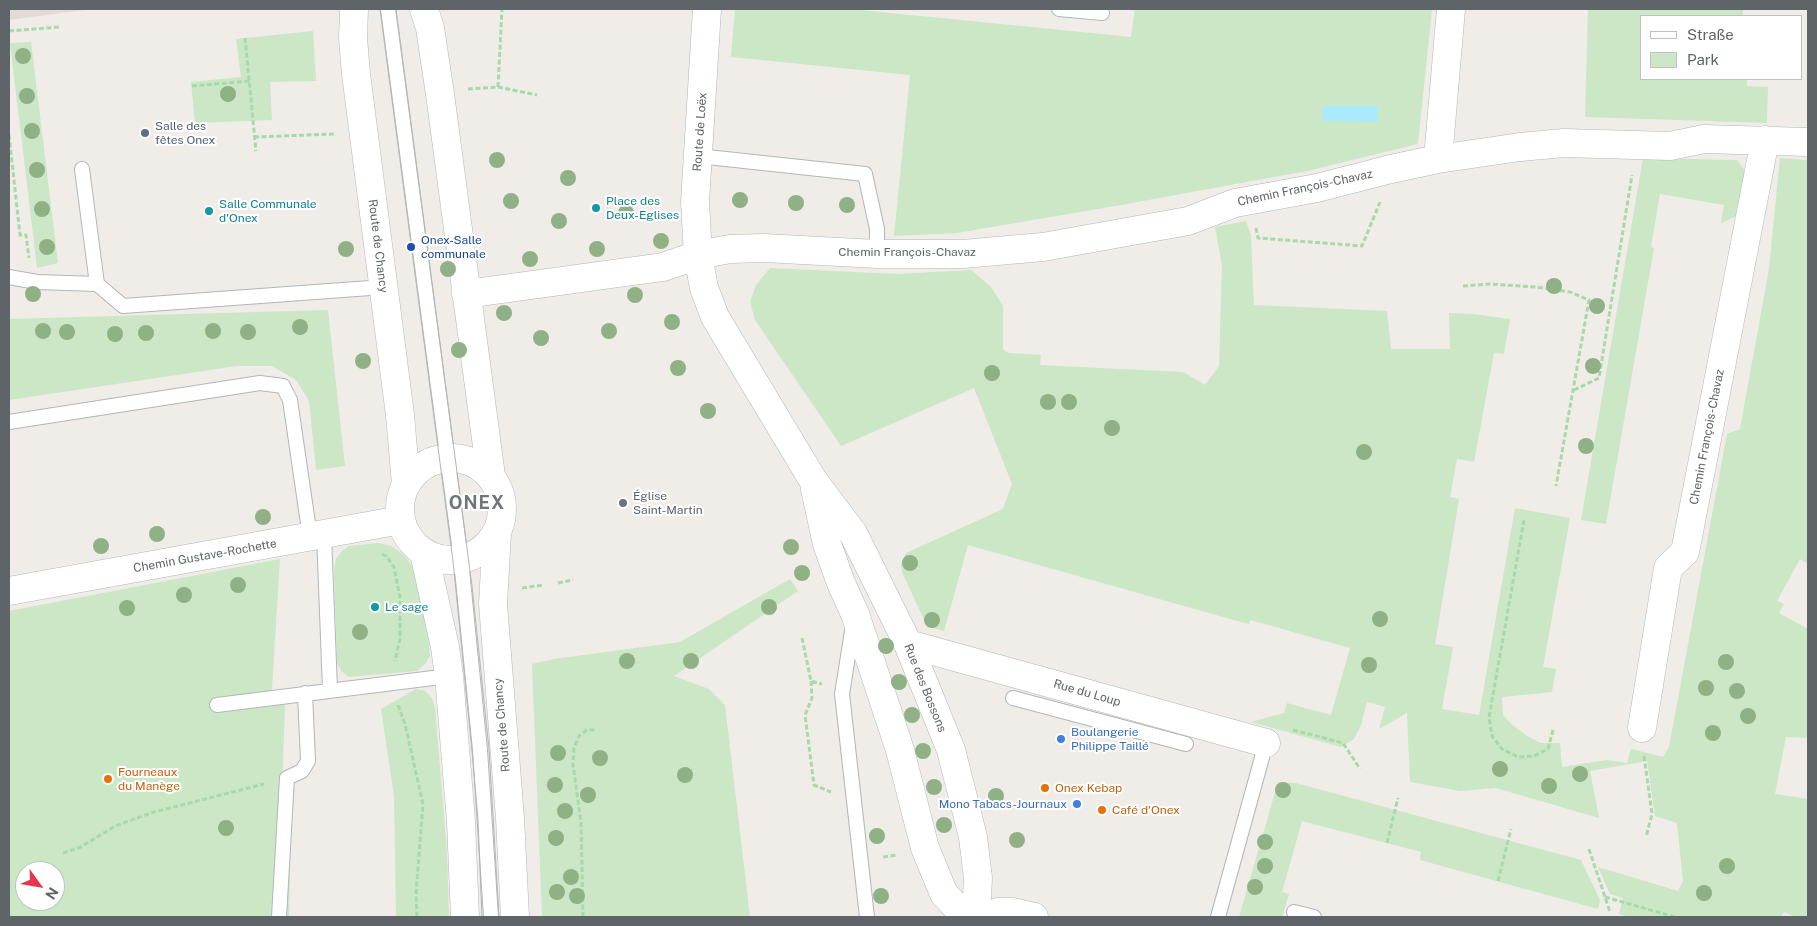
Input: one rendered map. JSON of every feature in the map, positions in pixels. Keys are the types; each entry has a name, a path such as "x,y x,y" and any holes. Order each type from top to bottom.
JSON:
{"street":[{"name":"Route de Chancy","path":"354,9 353,38 356,74 400,415 406,484 402,496 400,520"},
{"path":"424,9 433,46 491,476"},
{"name":"Route de Loëx","path":"698,256 695,202 707,9"},
{"path":"1438,159 1451,9"},
{"name":"Chemin François-Chavaz","path":"698,256 730,249 764,248 877,254 963,254 1043,247 1188,221 1235,203 1317,188 1438,159 1520,147 1564,143 1670,146 1704,139 1808,142"},
{"name":"Chemin François-Chavaz","path":"1642,728 1668,568 1685,552 1765,140"},
{"path":"466,294 663,267 698,256"},
{"name":"Rue des Bossons","path":"698,256 704,288 715,317 813,480 853,532 908,644 951,750 973,837 978,878 976,917"},
{"path":"406,484 414,473 425,465 447,457 468,460 481,467 491,476"},
{"name":"Route de Chancy","path":"491,476 502,498 503,510 497,533 493,604 510,818 515,917"},
{"name":"Rue des Bossons","path":"813,480 827,544 855,614 900,750 925,848 944,894 966,917"},
{"path":"400,520 405,533 413,544 437,559 461,560 480,552 497,533"},
{"name":"Chemin Gustave-Rochette","path":"9,591 400,520"},
{"path":"424,552 445,647 449,676 460,802 465,917"},
{"name":"Rue du Loup","path":"908,644 1015,686 1266,743"},
{"path":"987,917 998,912 1034,917"}],"lane":[{"path":"388,9 461,560 481,758 491,917"},
{"path":"1060,9 1102,13"},
{"path":"698,156 865,174 877,228 877,254"},
{"path":"82,169 97,284"},
{"path":"9,277 32,281 97,284 123,306 384,287"},
{"path":"9,422 260,382 283,386 290,400 317,535 330,690"},
{"path":"855,614 842,694 867,917"},
{"path":"217,704 449,676"},
{"path":"1015,686 1186,744"},
{"path":"279,917 286,778 302,771 308,761 305,693"},
{"path":"1218,917 1266,743"},
{"path":"1294,912 1314,917"}],"path":[{"path":"498,87 502,9"},
{"path":"9,31 60,27"},
{"path":"245,38 256,151"},
{"path":"192,86 249,81"},
{"path":"469,89 498,87 537,94"},
{"path":"254,137 342,134"},
{"path":"9,136 20,235 26,234 32,281"},
{"path":"1574,390 1599,378 1637,144"},
{"path":"1463,286 1490,284 1535,287 1570,292 1589,300 1556,486"},
{"path":"1524,520 1489,717 1492,736 1502,749 1518,757 1534,756 1548,748 1553,730"},
{"path":"379,553 386,556 394,567 400,597 400,638 390,683 405,724 423,804 416,893 417,917"},
{"path":"558,582 573,580"},
{"path":"519,589 544,585"},
{"path":"802,638 811,681 812,698"},
{"path":"811,681 826,685"},
{"path":"1642,728 1652,814 1646,837"},
{"path":"583,917 581,823 573,764 574,748 579,736 587,730 596,730"},
{"path":"64,853 81,847 114,826 154,812 247,790 286,778"},
{"path":"1387,843 1398,798"},
{"path":"1498,881 1511,829"},
{"path":"1589,849 1610,912"},
{"path":"1605,898 1675,917"}],"shaded area":[{"path":"9,9 92,9 9,20"}],"green space":[{"path":"735,9 850,9 1131,37 1135,9 1432,9 1418,144 1307,171 1121,205 957,233 894,236 910,75 731,57"},
{"path":"1588,9 1743,9 1743,15 1640,15 1640,80 1747,80 1747,86 1768,87 1767,123 1585,117"},
{"path":"313,31 316,81 270,82 272,120 195,123 191,82 241,77 236,39"},
{"path":"31,42 58,263 37,268 10,43"},
{"path":"1643,158 1737,160 1746,172 1739,215 1721,223 1724,205 1660,194 1651,247 1654,248 1606,524 1581,520"},
{"path":"1780,158 1808,160 1808,564 1800,559 1777,601 1784,604 1779,613 1808,629 1808,738 1786,737 1775,794 1808,799 1808,917 1796,917 1784,912 1781,917 1629,917 1619,914 1623,898 1610,894 1598,867 1678,891 1683,881 1677,823 1655,816 1647,761 1590,771 1599,818 1496,788 1460,791 1410,782 1407,713 1379,729 1385,707 1367,702 1361,725 1354,739 1341,747 1251,722 1284,713 1287,703 1331,715 1350,648 1250,620 1249,624 1223,617 968,545 944,631 927,626 902,572 901,564 906,553 1003,509 1012,484 974,388 841,446 755,320 750,302 756,285 770,268 897,274 971,270 991,287 1003,306 1003,349 1008,353 1041,355 1040,365 1183,372 1205,385 1219,366 1222,266 1215,227 1246,221 1251,236 1254,305 1387,311 1391,349 1450,349 1449,313 1510,319 1504,354 1494,353 1474,462 1457,459 1450,497 1459,499 1435,644 1453,647 1442,709 1479,715 1515,508 1570,518 1543,667 1556,669 1552,692 1502,697 1503,715 1511,724 1527,736 1541,743 1560,743 1562,767 1607,760 1627,763 1631,749 1663,757 1669,747 1727,434 1740,429 1769,269"},
{"path":"328,310 345,466 316,470 309,401 296,380 272,366 237,366 9,400 9,319"},
{"path":"378,543 392,546 405,556 414,569 426,617 430,656 417,671 349,677 341,671 337,662 334,569 336,559 349,546"},
{"path":"280,559 271,705 285,705 282,788 292,783 289,917 9,917 9,611"},
{"path":"790,579 798,591 674,676 709,689 725,705 750,917 542,917 532,664 554,659 680,642"},
{"path":"416,689 425,691 432,698 435,708 447,852 449,917 396,917 394,796 381,709"},
{"path":"1278,782 1296,783 1581,860 1600,900 1598,909 1420,860 1421,852 1302,821 1282,892 1289,894 1282,917 1239,917"}],"water":[{"path":"1323,106 1378,106 1378,122 1323,121"}],"tram line":[{"path":"380,9 453,561 478,820 482,917"},
{"path":"396,9 472,586 489,749 499,917"}],"place":[{"name":"Salle des fêtes Onex","path":"145,133"},
{"name":"Place des Deux-Eglises","path":"596,208"},
{"name":"Salle Communale d'Onex","path":"209,211"},
{"name":"Onex-Salle communale","path":"411,247"},
{"name":"Église Saint-Martin","path":"623,503"},
{"name":"Le sage","path":"375,607"},
{"name":"Boulangerie Philippe Taillé","path":"1061,739"},
{"name":"Fourneaux du Manège","path":"108,779"},
{"name":"Onex Kebap","path":"1045,788"},
{"name":"Mono Tabacs-Journaux","path":"1077,804"},
{"name":"Café d'Onex","path":"1102,810"}],"district":[{"name":"ONEX","path":"477,503"}]}
